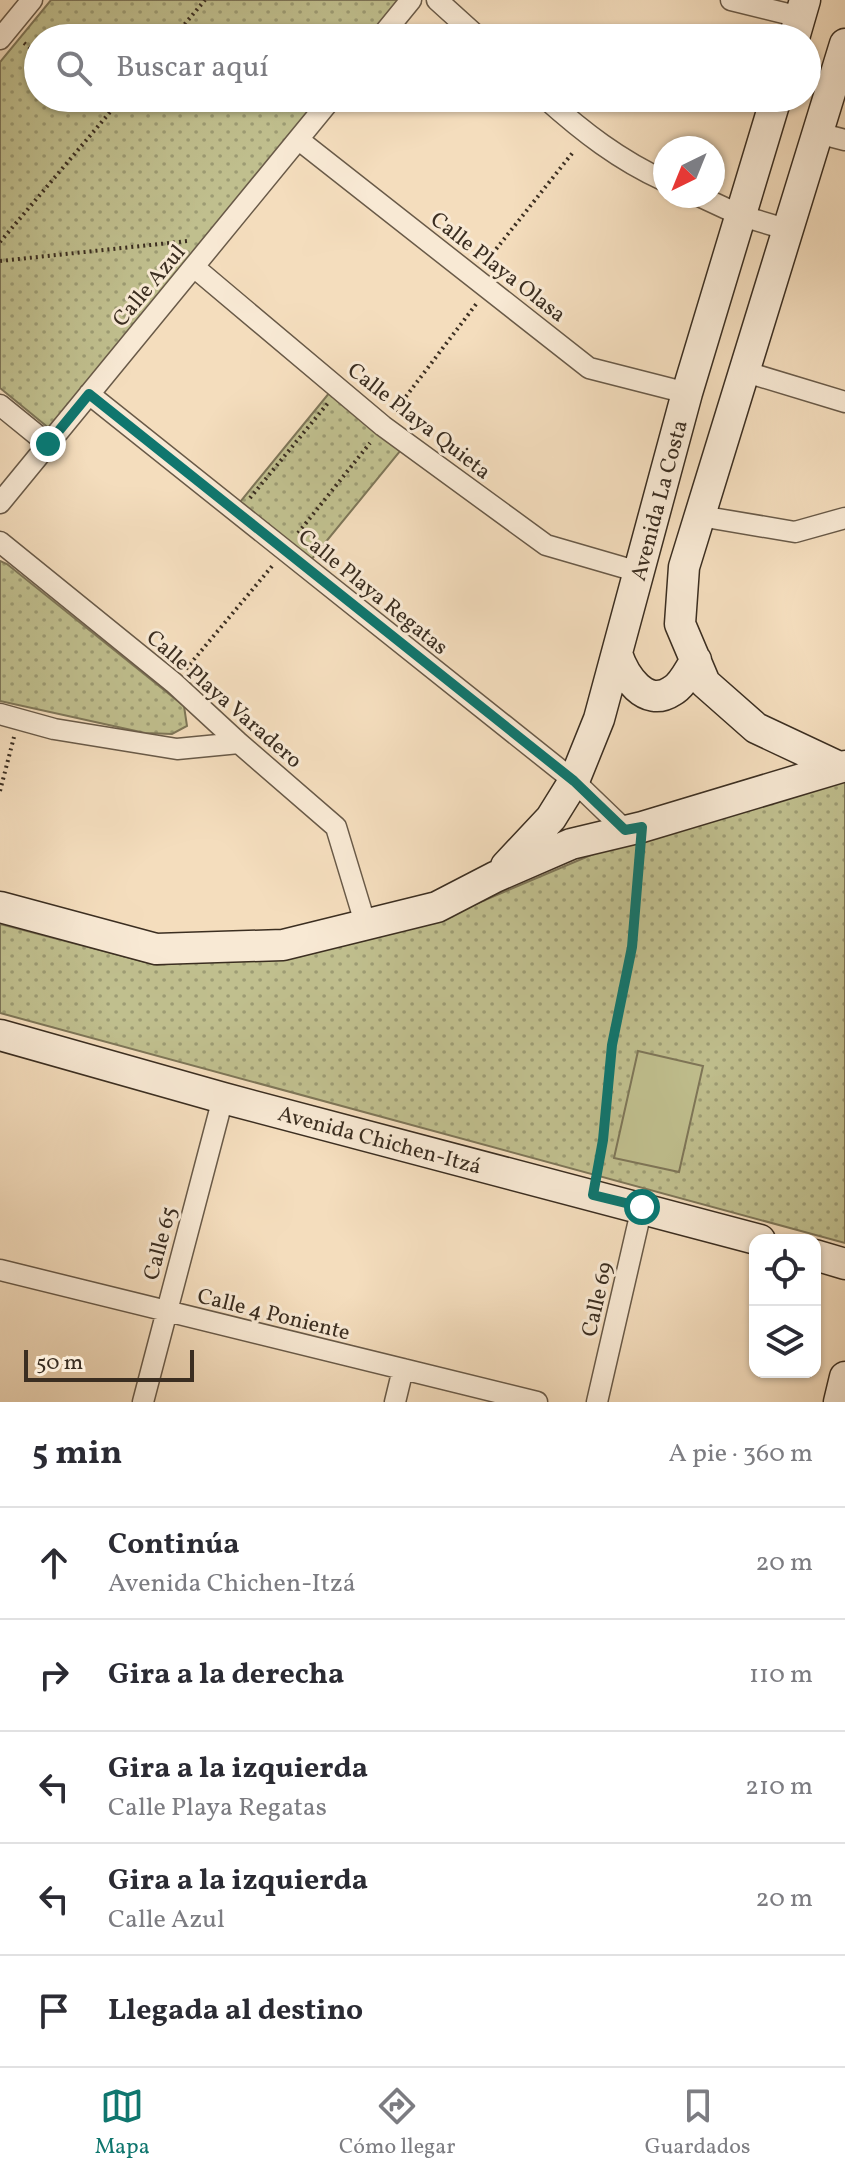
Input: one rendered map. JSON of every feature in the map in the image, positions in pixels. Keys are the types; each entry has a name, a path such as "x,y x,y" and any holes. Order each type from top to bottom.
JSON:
{"main road":[{"name":"Avenida La Costa","path":"842,766 756,728 705,683 680,624 684,567 789,230 831,136 845,44"},
{"name":"Avenida La Costa","path":"495,877 551,818 574,781 599,719 687,393 772,112"},
{"path":"617,654 623,672 648,695 662,696 673,691 696,660"},
{"path":"0,907 156,949 283,945 437,907 495,877 571,844 842,766"},
{"name":"Avenida Chichen-Itzá","path":"0,1035 223,1098 749,1237"},
{"path":"821,1257 845,1264"},
{"path":"839,1402 845,1377"}],"street":[{"path":"0,39 32,0"},
{"path":"391,24 411,0"},
{"path":"437,0 464,24"},
{"path":"731,0 799,18"},
{"name":"Calle Azul","path":"0,503 321,112"},
{"path":"561,112 587,135 653,175"},
{"name":"Calle Playa Olasa","path":"299,140 589,368 687,393"},
{"path":"725,208 789,230"},
{"name":"Calle Playa Quieta","path":"194,267 383,426 546,545 639,572"},
{"path":"746,372 845,402"},
{"name":"Calle Playa Regatas","path":"89,394 633,828"},
{"path":"0,405 48,444"},
{"path":"700,516 795,532 845,518"},
{"name":"Calle Playa Varadero","path":"0,542 174,683 336,827 366,926"},
{"path":"9,717 54,729 177,749 239,743"},
{"name":"Calle 65","path":"143,1402 223,1098"},
{"name":"Calle 69","path":"597,1402 642,1207"},
{"name":"Calle 4 Poniente","path":"0,1270 537,1402"},
{"path":"395,1402 403,1369"}],"path":[{"path":"185,24 205,0"},
{"path":"0,242 110,112"},
{"path":"383,426 587,135"},
{"path":"0,261 219,238"},
{"path":"238,513 339,389"},
{"path":"0,791 9,717"},
{"path":"593,1195 603,1140 612,1045 632,947 633,828"}],"shaded area":[{"path":"51,0 404,0 385,24 31,24"},
{"path":"24,33 24,112 315,112 50,429 0,388 0,62"},
{"path":"330,392 401,450 311,560 240,502"},
{"path":"0,561 184,706 187,726 172,734 145,733 0,701"},
{"path":"845,778 845,1243 0,1013 0,924 157,965 315,951 433,922 617,844"},
{"path":"638,1051 703,1066 679,1172 614,1158"}],"route":[{"path":"48,444 89,394 574,781 625,830 642,827 632,947 612,1045 603,1140 593,1195 642,1207"}]}
